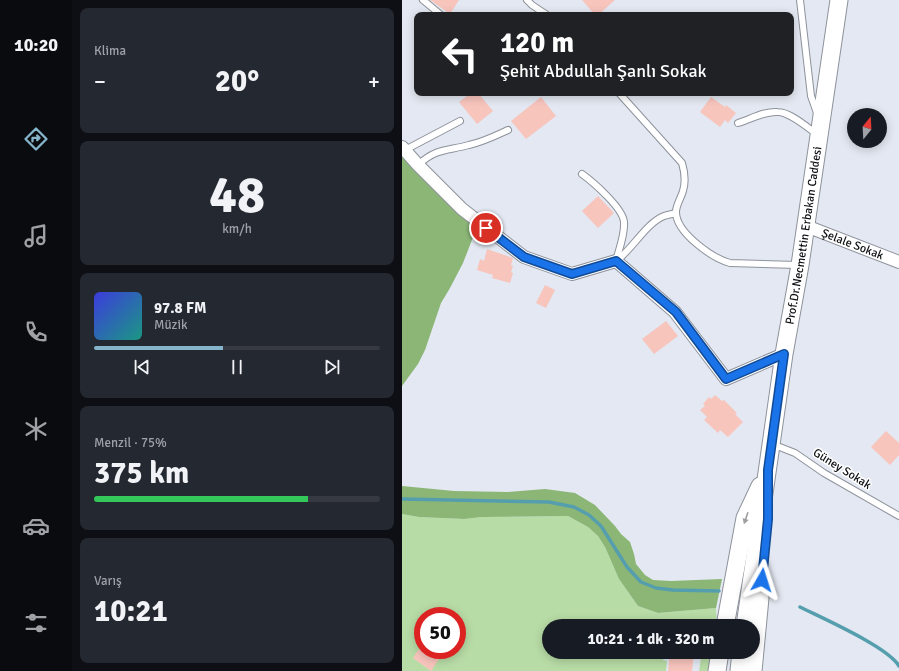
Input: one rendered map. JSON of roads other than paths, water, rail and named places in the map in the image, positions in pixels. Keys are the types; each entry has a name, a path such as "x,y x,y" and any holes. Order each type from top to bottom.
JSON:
{"main road":[{"name":"Prof.Dr.Necmettin Erbakan Caddesi","path":"746,619 784,354 800,265 839,0"},
{"name":"Prof.Dr.Necmettin Erbakan Caddesi","path":"726,619 745,518 768,470"},
{"name":"Prof.Dr.Necmettin Erbakan Caddesi","path":"753,671 768,519 768,470"},
{"path":"717,671 719,659"},
{"path":"739,671 740,659"}],"street":[{"path":"403,149 462,209 524,257 572,274 616,261 676,312 726,379 784,354"},
{"name":"Şelale Sokak","path":"806,226 897,259"}],"lane":[{"path":"423,0 437,12"},
{"path":"527,0 542,12"},
{"path":"800,0 811,96 820,130"},
{"path":"622,96 682,163 685,173 685,181 676,213 679,223 691,238 708,253 720,260 730,263 800,265"},
{"path":"738,123 767,113 779,112 789,115 820,130"},
{"path":"403,149 460,121"},
{"path":"418,165 427,156 484,141 508,130"},
{"path":"582,174 595,183 620,211 624,220 624,228 616,261"},
{"path":"616,261 623,256 654,222 663,216 676,213"},
{"name":"Güney Sokak","path":"772,444 795,453 824,473 899,516"}],"waterway":[{"path":"402,499 549,502 574,507 589,515 601,526 627,567 641,582 656,588 673,590 719,591"},
{"path":"800,607 869,642 882,650 899,666"}]}
